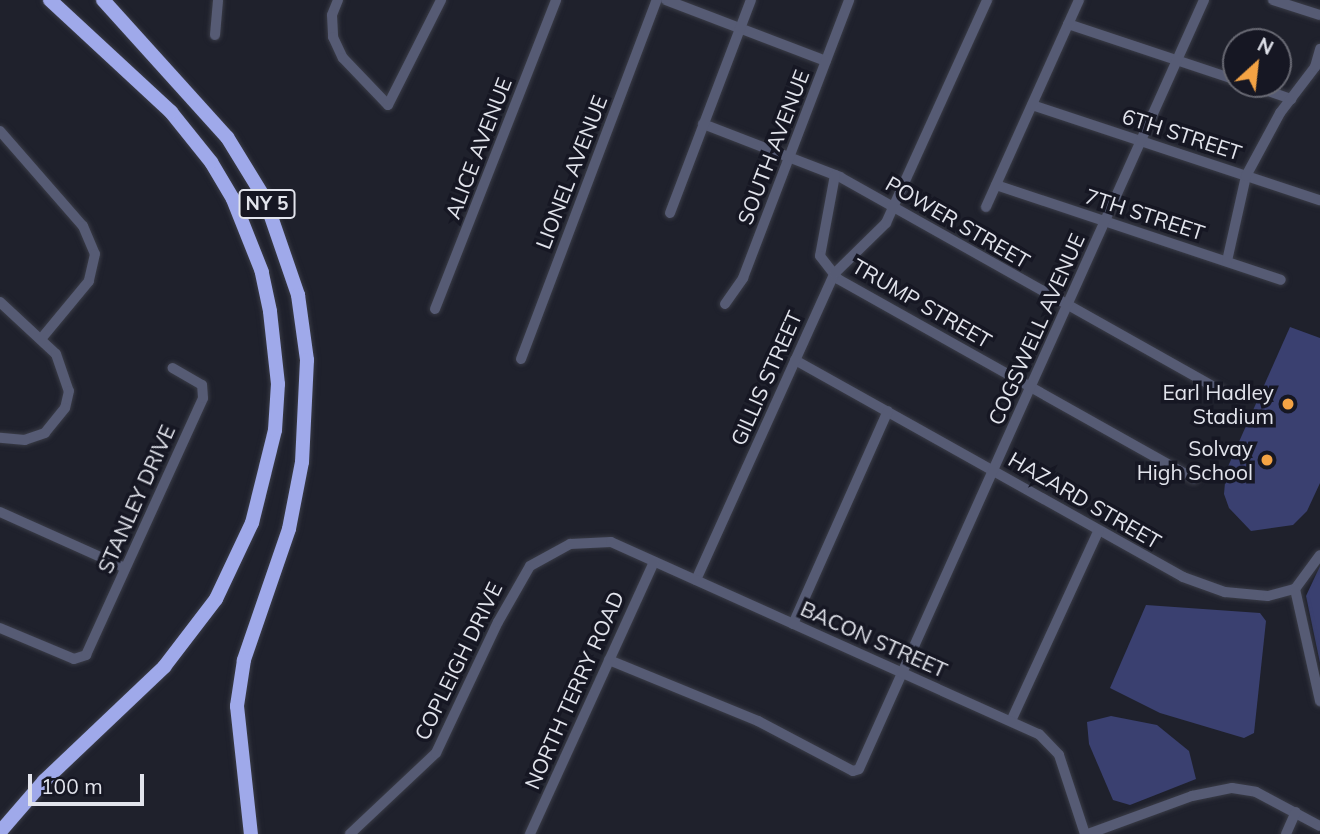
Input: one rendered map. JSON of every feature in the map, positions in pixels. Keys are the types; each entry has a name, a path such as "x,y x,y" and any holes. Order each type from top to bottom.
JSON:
{"highway":[{"name":"NY 5","path":"5,834 44,781 164,667 216,599 236,561 265,484 278,384 276,346 262,272 233,199 171,112 50,0"},
{"name":"NY 5","path":"103,0 228,137 265,199 298,295 307,360 302,462 289,529 244,660 237,706 251,834"},
{"path":"0,832 17,815"},
{"path":"244,834 250,815"}],"street":[{"path":"215,35 218,0"},
{"path":"338,0 332,15 333,37 343,58 382,102 391,102 441,0"},
{"name":"ALICE AVENUE","path":"435,309 556,0"},
{"name":"LIONEL AVENUE","path":"521,359 657,0"},
{"path":"666,0 826,61"},
{"path":"670,213 751,0"},
{"name":"SOUTH AVENUE","path":"725,303 743,278 849,0"},
{"name":"GILLIS STREET","path":"696,580 834,274 886,223 987,0"},
{"path":"986,207 1079,0"},
{"name":"COGSWELL AVENUE","path":"609,660 758,721 853,771 859,769 1204,0"},
{"path":"1273,0 1320,15"},
{"path":"1068,24 1222,75"},
{"path":"1227,261 1246,176 1291,99 1315,67 1320,49"},
{"name":"6TH STREET","path":"1032,104 1320,200"},
{"name":"POWER STREET","path":"703,124 835,175 1223,393"},
{"path":"0,131 83,226 95,254 89,281 41,338"},
{"name":"TRUMP STREET","path":"835,175 820,244 820,256 834,274 1194,480"},
{"name":"7TH STREET","path":"996,185 1281,280"},
{"path":"0,302 41,338 67,377 65,408 36,438 0,438"},
{"name":"HAZARD STREET","path":"794,360 1183,577 1226,592 1268,596 1294,589"},
{"name":"STANLEY DRIVE","path":"0,628 66,657 82,658 203,398 202,385 172,369"},
{"path":"793,624 888,411"},
{"path":"0,512 125,568"},
{"path":"1011,721 1098,530"},
{"name":"COPLEIGH DRIVE","path":"350,834 436,753 498,622 530,566 558,548 585,542 611,542 654,562"},
{"path":"1320,555 1294,589 1320,701"},
{"name":"BACON STREET","path":"654,562 1011,721 1048,741 1065,767 1087,834"},
{"name":"NORTH TERRY ROAD","path":"530,834 654,562"},
{"path":"1087,834 1220,788 1247,789 1320,826"},
{"path":"1286,834 1296,812"}],"shaded area":[{"name":"Earl Hadley Stadium","path":"1290,327 1320,338 1320,483 1307,511 1293,525 1251,531 1229,508 1224,494 1226,471"},
{"path":"1320,566 1320,663 1306,596"},
{"path":"1146,605 1260,613 1266,621 1254,733 1244,738 1160,713 1110,688"},
{"path":"1111,716 1157,725 1189,751 1196,779 1130,805 1113,800 1089,744 1087,722"}],"place":[{"name":"Earl Hadley Stadium","path":"1288,404"},
{"name":"Solvay High School","path":"1267,460"}]}
